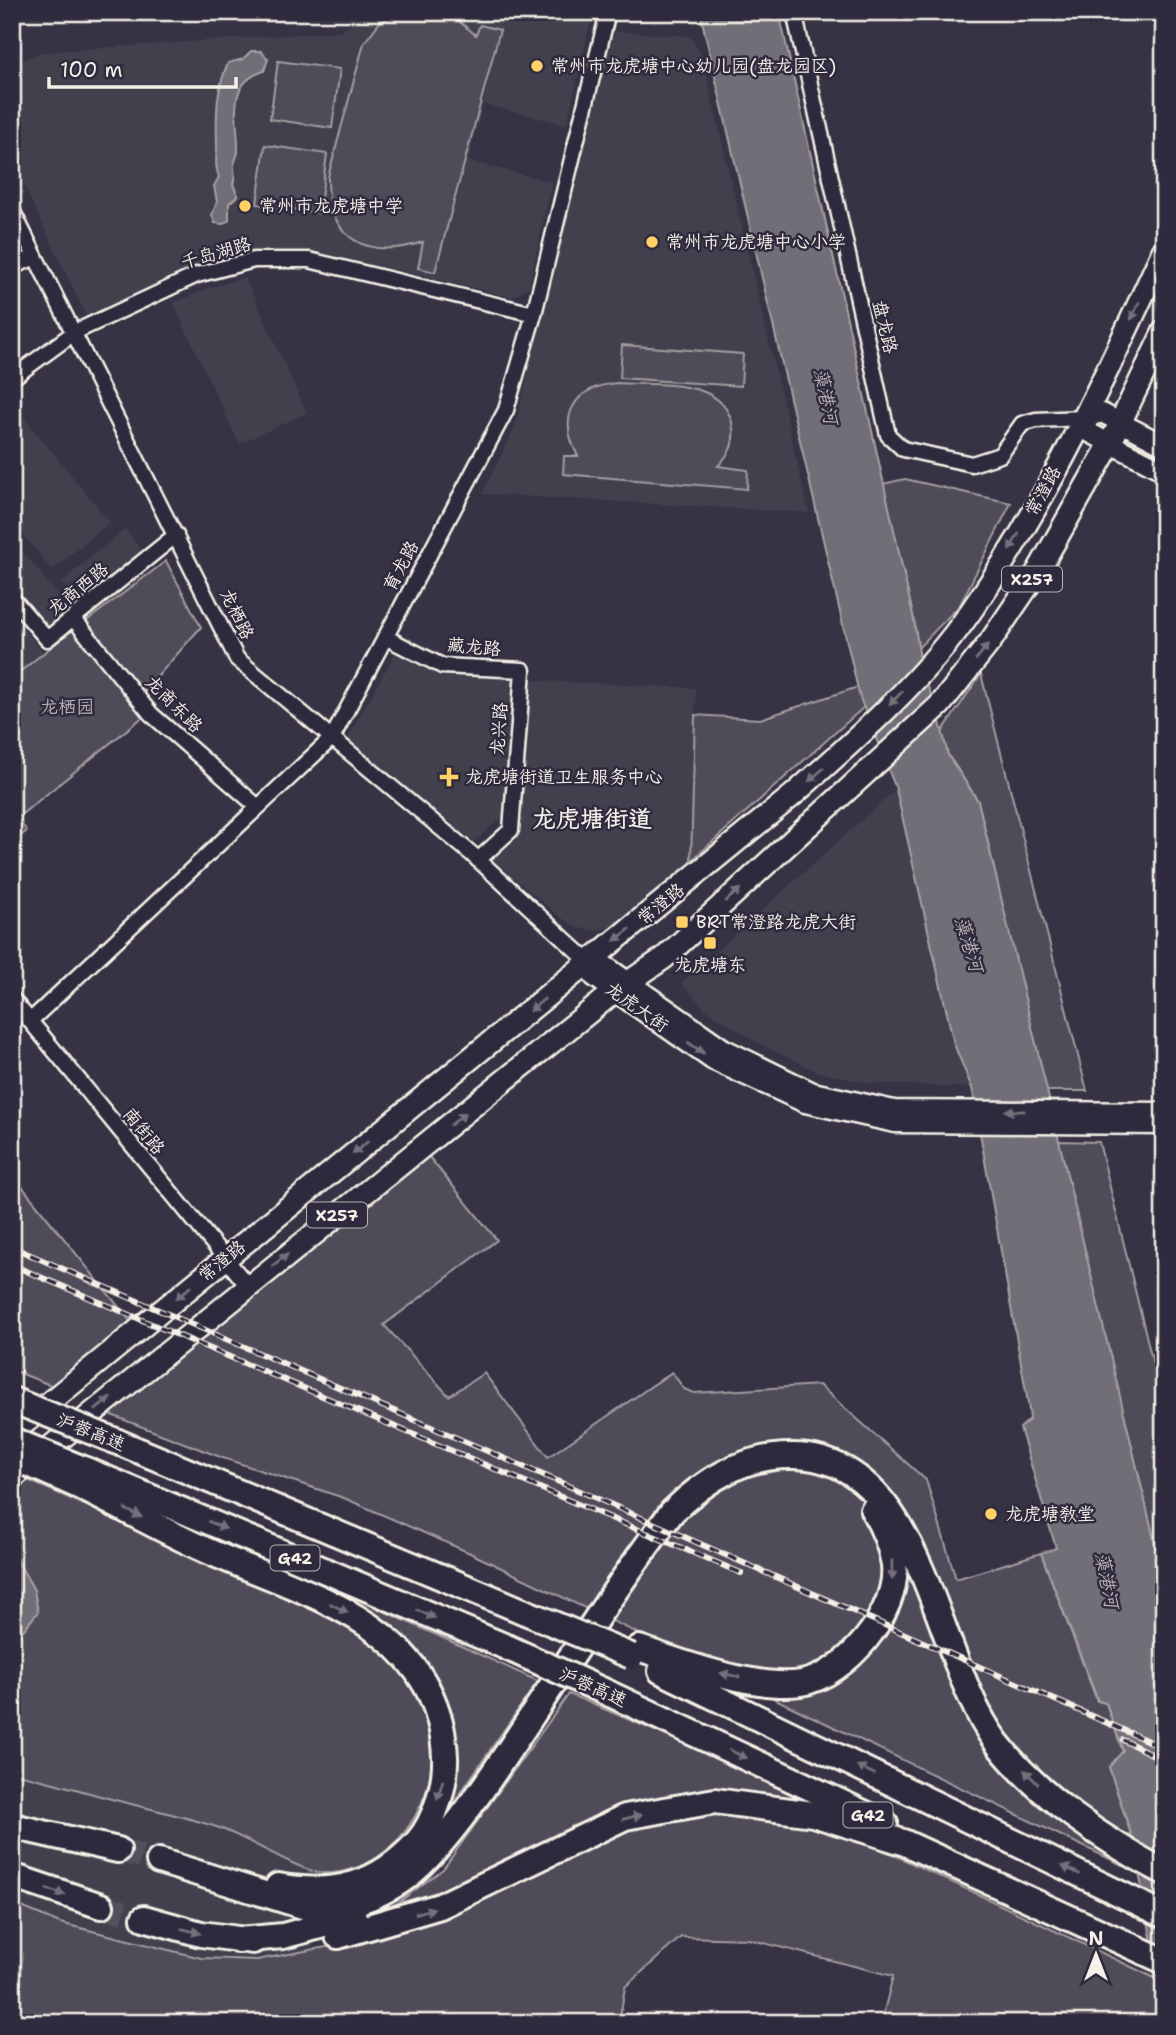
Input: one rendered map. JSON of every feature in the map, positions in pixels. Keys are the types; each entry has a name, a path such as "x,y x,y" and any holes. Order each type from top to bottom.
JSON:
{"highway":[{"name":"沪蓉高速","path":"12,1400 635,1652 1164,1915"},
{"name":"沪蓉高速","path":"12,1440 79,1477 504,1646 1125,1940"},
{"path":"159,1861 306,1907 330,1909 356,1904 403,1880 447,1835 493,1774 672,1512 695,1490 731,1469 765,1457 782,1456 822,1460 846,1470 884,1502 909,1545 960,1672 996,1742 1053,1800 1123,1850 1164,1872"},
{"path":"12,1457 79,1477 208,1551 292,1584 369,1625 408,1658 434,1699 444,1744 446,1771 440,1793 422,1836 382,1874 345,1887 303,1891 202,1874"},
{"path":"238,1941 283,1936 358,1916 389,1902 434,1869 494,1789 685,1516 711,1494 756,1471 781,1467 810,1469 832,1477 855,1491 872,1507 885,1530 894,1567 891,1594 873,1630 842,1665 801,1683 762,1681 693,1668 635,1652"},
{"path":"144,1918 238,1941 281,1942 332,1937 440,1906 625,1817 715,1801 813,1814 903,1842 1164,1959"},
{"path":"12,1820 43,1833"},
{"path":"12,1826 118,1850"},
{"path":"12,1876 101,1906"}],"main road":[{"name":"常澄路","path":"12,1433 783,804 866,729 926,667 970,613 1084,418 1164,249"},
{"name":"常澄路","path":"12,1478 622,987 664,958 940,705 990,642 1038,571 1110,444 1164,331"}],"street":[{"name":"育龙路","path":"30,1021 332,738 506,410 534,314 608,12"},
{"name":"盘龙路","path":"794,12 888,435 903,449 972,464 1000,456 1022,424 1036,420 1084,418"},
{"name":"龙栖路","path":"12,210 237,659 478,860 588,961"},
{"path":"12,267 35,257"},
{"name":"千岛湖路","path":"12,378 75,332 197,275 254,260 309,260 534,314"},
{"path":"1164,445 1102,414 1084,418 1090,433 1164,471"},
{"name":"龙商西路","path":"12,598 17,614 47,639 176,535"},
{"name":"龙商东路","path":"73,618 151,714 258,807"},
{"name":"藏龙路","path":"385,637 442,666 523,670"},
{"name":"龙兴路","path":"478,860 511,830 523,670"},
{"name":"龙虎大街","path":"588,961 594,976 622,987 712,1060 805,1103 895,1123 959,1118 1074,1119"},
{"name":"南街路","path":"12,999 248,1286"},
{"path":"1074,1119 1164,1112"},
{"path":"1074,1119 1164,1125"}],"shaded area":[{"name":"常州市龙虎塘中学","path":"369,12 593,12 567,125 483,104 468,161 552,182 529,287 512,297 315,251 253,250 195,265 87,318 12,160 12,65 42,52 341,31"},
{"name":"常州市龙虎塘中心小学","path":"611,31 690,36 702,56 809,513 482,494 515,427"},
{"path":"245,277 307,413 239,444 173,303"},
{"path":"12,403 110,522 52,570 12,522"},
{"path":"125,529 144,553 80,606 61,582"},
{"path":"12,539 72,611 47,632 12,590"},
{"path":"21,625 44,653 12,678 12,633"},
{"name":"龙虎塘街道卫生服务中心","path":"395,653 436,674 515,679 505,815 470,845 347,739"},
{"path":"528,680 696,688 691,861 623,921 608,928 595,931 578,928 563,919 491,859 516,840"},
{"path":"896,789 954,1044 972,1088 869,1083 818,1072 756,1042 705,1009 681,983"},
{"path":"12,1488 429,1780 418,1812 399,1841 347,1871 319,1873 313,1950 257,1960 201,1958 60,1923 12,1903"}],"green space":[{"path":"400,12 450,14 476,35 480,25 500,30 435,272 418,268 423,242 384,248 368,246 354,240 343,230 329,199 328,177 364,43 379,23"},
{"path":"278,61 340,69 332,128 270,119"},
{"path":"265,145 327,154 319,213 257,204"},
{"path":"622,345 743,354 741,386 620,378"},
{"path":"617,383 687,387 717,399 728,411 733,428 730,449 718,466 748,470 747,489 563,474 564,456 578,456 569,429 573,406 589,391"},
{"path":"905,479 1011,503 960,605 917,649 914,620 883,484"},
{"path":"166,561 201,627 143,693 84,623"},
{"name":"龙栖园","path":"74,629 144,716 17,818 27,831 12,842 12,678"},
{"path":"981,674 1087,1091 1046,1091 978,801 948,755 942,732"},
{"path":"858,687 864,707 691,861 695,715 760,719"},
{"path":"1058,1141 1099,1142 1164,1409 1164,1581"},
{"path":"425,1152 497,1240 384,1325 449,1396 484,1373 548,1457 672,1372 684,1389 694,1393 819,1385 926,1480 956,1579 1041,1553 1097,1701 1106,1703 1123,1752 1109,1767 1133,1840 1139,1873 470,1553 344,1498 223,1458 106,1413"},
{"path":"12,1174 131,1322 53,1386 12,1370"},
{"path":"23,1478 312,1604 348,1623 380,1648 399,1668 415,1692 431,1735 432,1763 426,1791 415,1817 398,1840 377,1857 352,1869 323,1873 302,1867 232,1833 209,1825 12,1773 12,1488"},
{"path":"273,1561 538,1681 441,1821 430,1677 271,1566"},
{"path":"569,1694 804,1795 801,1800 635,1806 573,1826 497,1863 464,1884 395,1911 391,1908 443,1869"},
{"path":"715,1812 814,1823 888,1852 1159,1980 1161,2008 1154,2023 881,2023 893,1976 748,1939 681,1937 625,1987 619,2023 12,2023 12,1903 60,1923 201,1958 257,1960 380,1937 454,1911 629,1829"}],"water":[{"name":"藻港河","path":"700,12 779,12 914,620 922,672 937,709 948,755 978,801 1164,1581 1164,2023 1154,2023 1161,2008 1159,1980 1133,1840 1109,1767 1123,1751 1106,1703 1098,1701 1041,1553 1056,1548 1020,1428 1030,1419 1028,1403 972,1088 954,1044 896,789 860,698"},
{"path":"251,51 261,51 268,59 264,71 243,84 238,94 238,152 233,184 238,196 229,203 229,220 223,224 215,223 212,215 217,202 214,186 219,177 216,161 219,93 228,63 243,59"},
{"path":"12,1551 34,1590 38,1612 20,1634 12,1658"}],"tunnel":[{"path":"118,1850 159,1861"},
{"path":"101,1906 144,1918"}],"railway":[{"path":"12,1247 571,1487 1164,1748"},
{"path":"12,1265 741,1573"},
{"path":"1123,1740 1164,1760"}],"place":[{"name":"常州市龙虎塘中心幼儿园(盘龙园区)","path":"537,66"},
{"name":"常州市龙虎塘中学","path":"245,206"},
{"name":"常州市龙虎塘中心小学","path":"652,242"},
{"name":"龙虎塘街道卫生服务中心","path":"449,777"},
{"name":"BRT常澄路龙虎大街","path":"682,922"},
{"name":"龙虎塘东","path":"710,943"},
{"name":"龙虎塘教堂","path":"991,1514"}],"district":[{"name":"龙虎塘街道","path":"592,819"}]}
